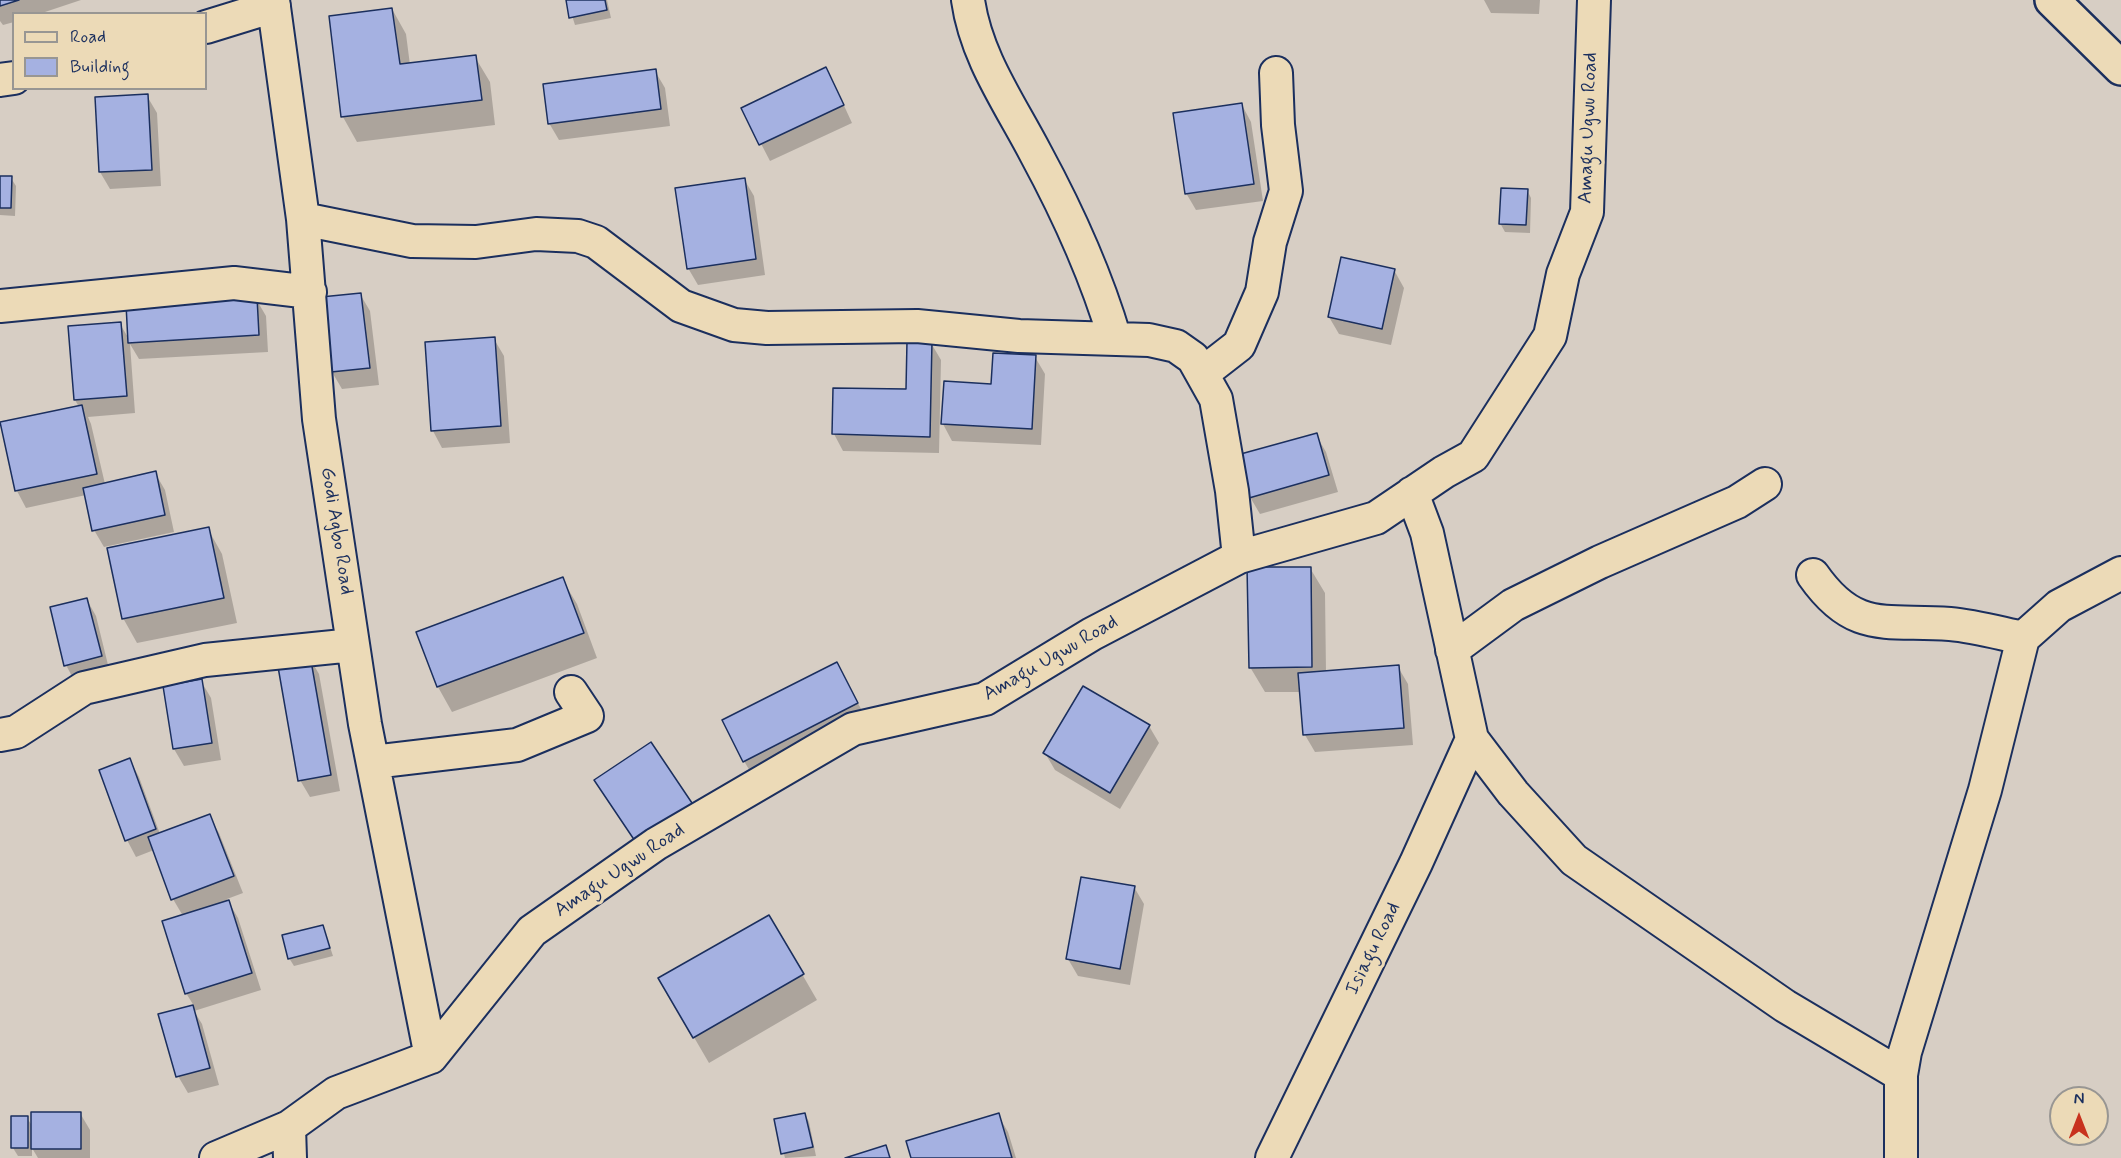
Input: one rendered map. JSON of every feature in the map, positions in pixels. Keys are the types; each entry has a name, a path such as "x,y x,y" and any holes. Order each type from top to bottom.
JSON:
{"main road":[{"path":"2052,0 2121,68"}],"street":[{"path":"968,0 972,25 990,71 1038,156 1081,246 1100,288 1115,339"},
{"name":"Amagu Ugwu Road","path":"431,1057 532,931 657,844 853,729 985,699 1092,634 1239,557 1376,518 1473,456 1550,336 1563,274 1587,212 1594,0"},
{"path":"207,27 274,3"},
{"name":"Godi Agbo Road","path":"274,3 303,219 319,419 373,762 431,1057"},
{"path":"1203,373 1239,345 1262,292 1270,242 1286,191 1278,125 1276,73"},
{"path":"303,219 412,241 476,242 536,234 578,236 596,242 681,306 734,325 767,328 917,326 1019,336 1149,340 1176,346 1193,358 1203,373 1219,414 1232,491 1239,557"},
{"path":"0,306 234,283 310,292"},
{"path":"1452,650 1513,605 1619,553 1737,502 1766,484"},
{"path":"1412,493 1427,533 1472,739 1513,793 1574,860 1785,1006 1901,1075"},
{"path":"1901,1158 1901,1075 1928,972 1985,789 2023,638 2059,606 2121,573"},
{"path":"1814,575 1829,598 1841,608 1857,615 1900,624 1950,624 2023,638"},
{"path":"0,735 16,732 84,688 205,660 353,645"},
{"path":"373,762 517,745 587,716 571,692"},
{"name":"Isiagu Road","path":"1272,1158 1416,863 1472,739"},
{"path":"216,1158 289,1127 336,1093 431,1057"},
{"path":"289,1127 290,1158"}],"building":[{"path":"0,0 19,0 0,6"},
{"path":"566,0 605,0 607,10 569,18"},
{"path":"392,8 400,64 476,55 482,100 341,117 329,16"},
{"path":"826,67 844,105 759,145 741,108"},
{"path":"656,69 661,109 548,124 543,84"},
{"path":"148,94 152,170 99,172 95,97"},
{"path":"1242,103 1254,184 1185,194 1173,113"},
{"path":"0,176 12,176 11,208 0,208"},
{"path":"745,178 756,259 687,269 675,188"},
{"path":"1501,188 1528,189 1526,225 1499,224"},
{"path":"1341,257 1395,269 1382,329 1328,317"},
{"path":"361,293 370,368 331,372 321,297"},
{"path":"257,297 259,335 128,343 126,304"},
{"path":"121,322 127,396 74,400 68,326"},
{"path":"495,337 501,426 431,431 425,342"},
{"path":"907,341 932,341 930,437 832,434 833,388 906,389"},
{"path":"993,353 1036,355 1032,429 941,424 944,381 991,384"},
{"path":"82,405 97,474 15,491 0,422"},
{"path":"1317,433 1329,475 1249,498 1237,455"},
{"path":"156,471 165,515 92,531 83,488"},
{"path":"209,527 224,598 122,619 107,548"},
{"path":"1247,567 1311,567 1312,667 1249,668"},
{"path":"563,577 584,633 437,687 416,632"},
{"path":"87,598 102,656 64,666 50,607"},
{"path":"310,655 331,775 298,781 277,661"},
{"path":"837,662 858,703 743,762 722,720"},
{"path":"1399,665 1404,728 1303,735 1298,673"},
{"path":"202,679 212,743 173,749 163,686"},
{"path":"1083,686 1150,725 1110,793 1043,753"},
{"path":"651,742 694,806 637,844 594,780"},
{"path":"130,758 156,829 125,841 99,770"},
{"path":"210,814 234,876 171,900 148,837"},
{"path":"1081,877 1135,886 1120,969 1066,959"},
{"path":"229,900 252,973 185,994 162,921"},
{"path":"769,915 804,974 693,1038 658,978"},
{"path":"323,925 330,948 288,959 282,935"},
{"path":"193,1005 210,1068 176,1077 158,1014"},
{"path":"31,1112 81,1112 81,1149 31,1149"},
{"path":"805,1113 813,1147 781,1154 774,1119"},
{"path":"999,1113 1012,1158 911,1158 906,1141"},
{"path":"11,1116 28,1116 28,1148 11,1148"},
{"path":"886,1145 890,1158 845,1158"}]}
